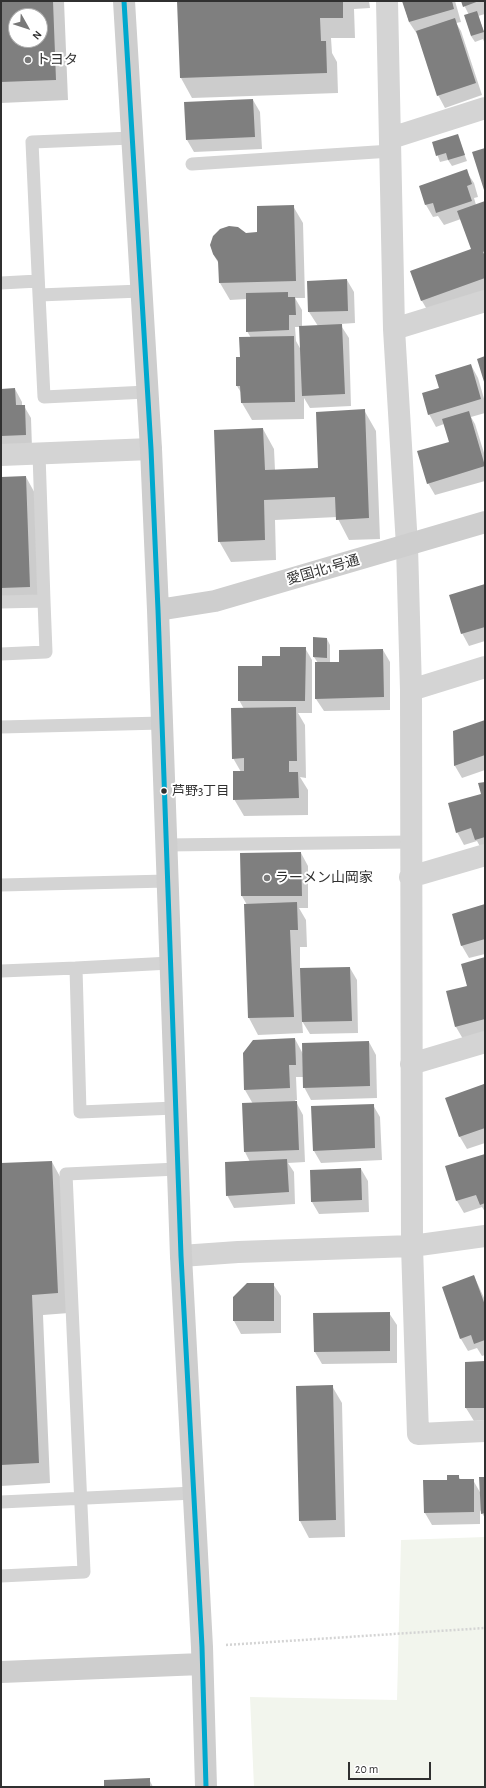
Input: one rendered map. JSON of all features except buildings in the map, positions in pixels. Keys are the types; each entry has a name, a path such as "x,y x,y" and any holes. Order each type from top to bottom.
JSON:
{"street":[{"path":"124,1 151,449 181,1256 202,1655 206,1787"},
{"path":"387,1 394,329 408,546 411,690 410,877 412,1246 418,1434 485,1431"},
{"path":"391,144 485,108"},
{"path":"394,329 485,301"},
{"path":"1,455 151,449"},
{"name":"愛国北1号通","path":"158,610 215,601 408,546 485,522"},
{"path":"411,690 485,667"},
{"path":"410,877 485,855"},
{"path":"411,1064 485,1042"},
{"path":"181,1256 238,1252 412,1246 485,1236"},
{"path":"1,1672 202,1655"}],"lane":[{"path":"132,138 32,142 44,397 147,392"},
{"path":"192,164 391,144"},
{"path":"1,283 38,281"},
{"path":"39,295 141,291"},
{"path":"1,654 46,652 38,454"},
{"path":"1,602 44,601"},
{"path":"1,727 162,723"},
{"path":"166,845 410,842"},
{"path":"1,885 167,881"},
{"path":"1,971 170,963"},
{"path":"76,968 80,1112 175,1108"},
{"path":"1,1576 84,1572 66,1174 178,1169"},
{"path":"1,1502 194,1493"}],"path":[{"path":"202,1655 485,1628"}],"shaded area":[{"path":"485,1537 485,1787 254,1787 250,1697 397,1700 401,1540"}],"transit line":[{"path":"124,1 151,449 181,1256 202,1647 206,1787"}],"place":[{"name":"トヨタ","path":"28,60"},
{"name":"芦野3丁目","path":"164,791"},
{"name":"ラーメン山岡家","path":"267,878"}]}
